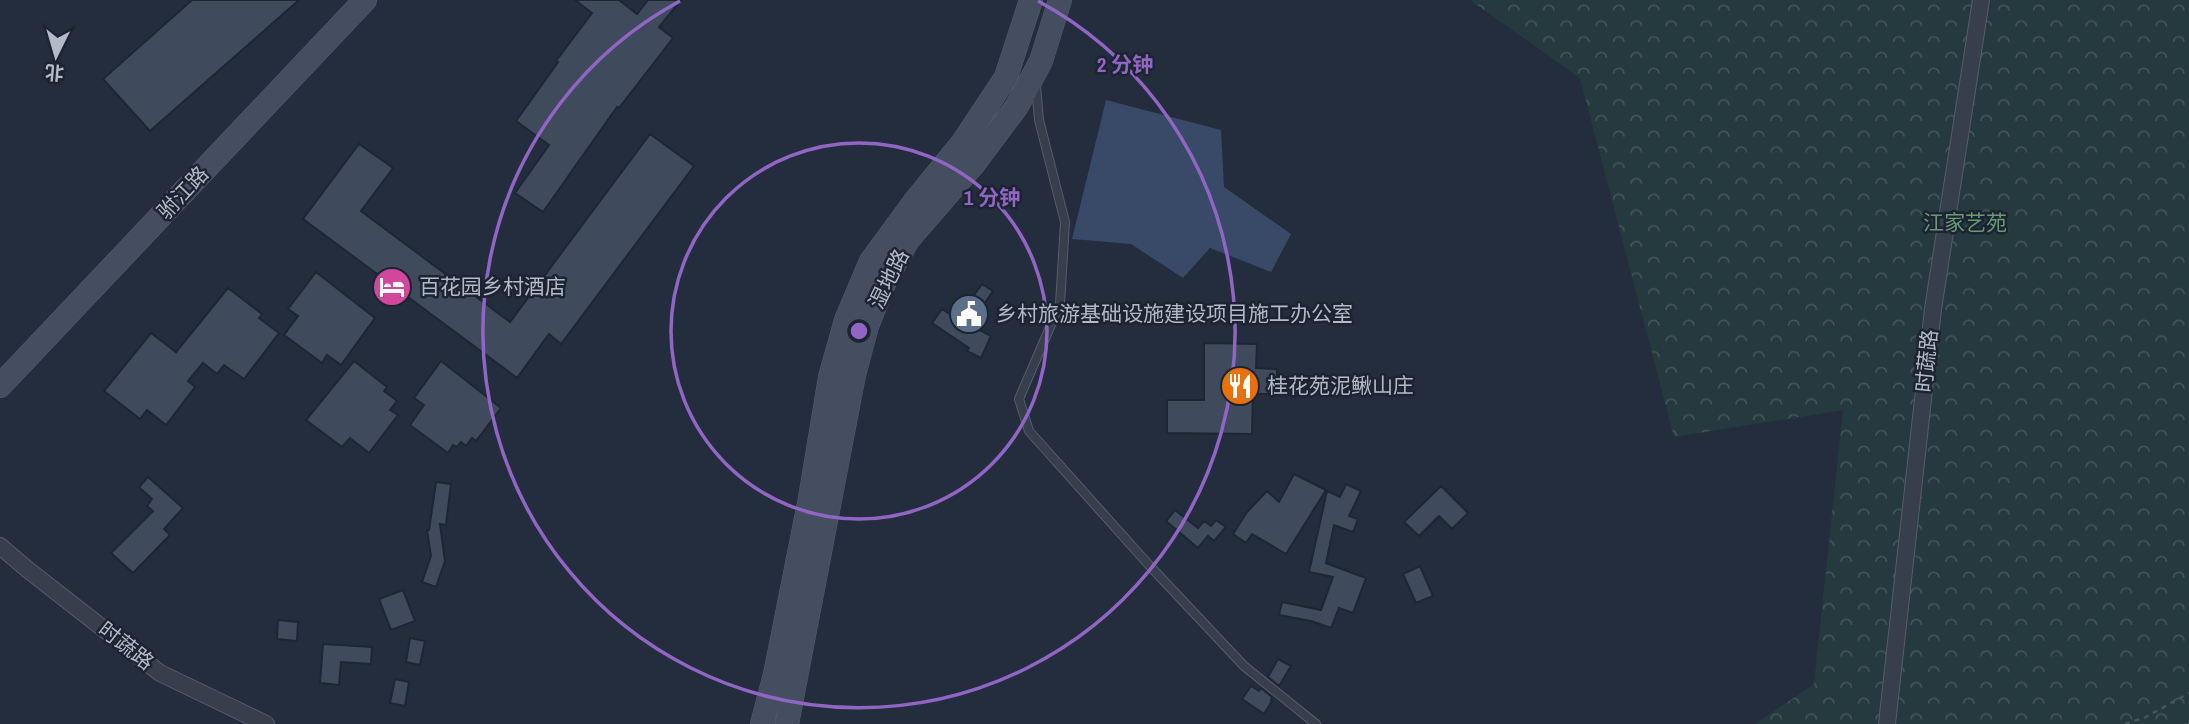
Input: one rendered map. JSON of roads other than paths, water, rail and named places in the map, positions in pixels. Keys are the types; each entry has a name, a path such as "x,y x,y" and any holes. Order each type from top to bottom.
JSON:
{"street":[{"name":"驸江路","path":"0,386 365,0"},
{"name":"湿地路","path":"762,724 775,674 808,511 830,377 846,320 871,261 962,142 1006,76 1031,0"},
{"name":"湿地路","path":"787,724 854,375 867,326 885,281 908,240 980,155 1017,106 1041,61 1060,0"},
{"name":"时蔬路","path":"1887,724 1933,309 1981,0"},
{"name":"时蔬路","path":"0,546 160,673 266,724"}],"lane":[{"path":"1035,72 1039,120 1065,222 1060,304 1019,399 1029,431 1244,666 1316,724"}],"water":[{"path":"1106,100 1221,130 1224,187 1291,234 1271,272 1210,248 1183,278 1131,244 1072,239"}],"place":[{"name":"百花园乡村酒店","path":"392,287"},
{"name":"乡村旅游基础设施建设项目施工办公室","path":"969,314"},
{"name":"桂花苑泥鳅山庄","path":"1240,386"}],"park label":[{"name":"江家艺苑","path":"1965,223"}]}
